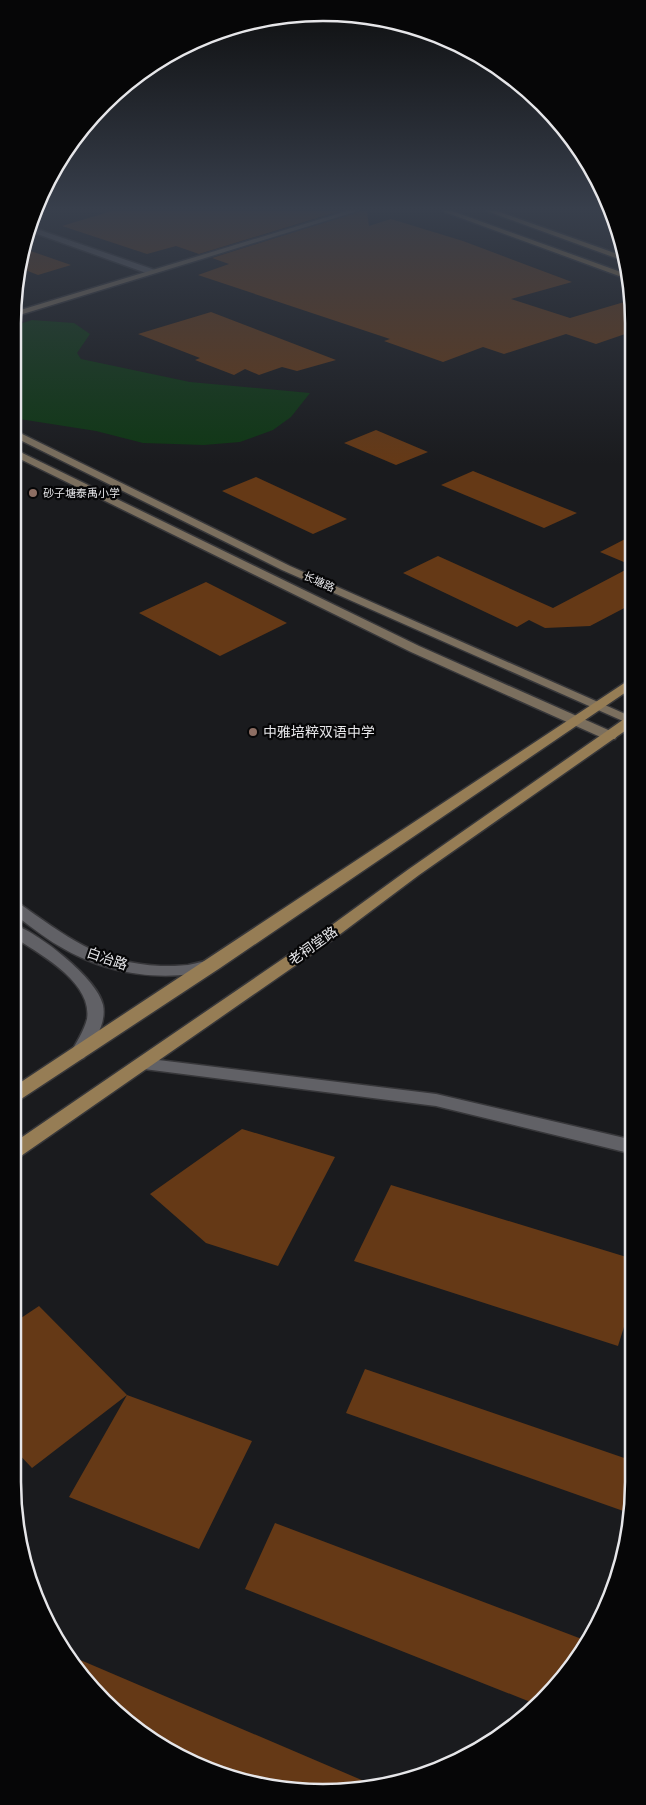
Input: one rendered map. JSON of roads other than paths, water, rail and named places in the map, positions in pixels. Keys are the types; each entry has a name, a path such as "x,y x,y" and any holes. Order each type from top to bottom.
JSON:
{"main road":[{"path":"22,312 71,295"},
{"name":"长塘路","path":"21,436 286,568 625,718"},
{"name":"长塘路","path":"21,455 342,614 610,736"},
{"path":"21,1091 214,964 625,687"},
{"name":"老祠堂路","path":"21,1147 322,940 414,872 625,725"}],"street":[{"name":"白冶路","path":"21,911 64,942 94,957 112,963 133,968 169,971 183,971 214,964"},
{"name":"白冶路","path":"21,934 70,969 86,984 94,999 95,1017 78,1054"},
{"path":"142,1064 436,1100 625,1145"}],"place":[{"name":"砂子塘泰禹小学","path":"33,493"},
{"name":"中雅培粹双语中学","path":"253,732"}]}
